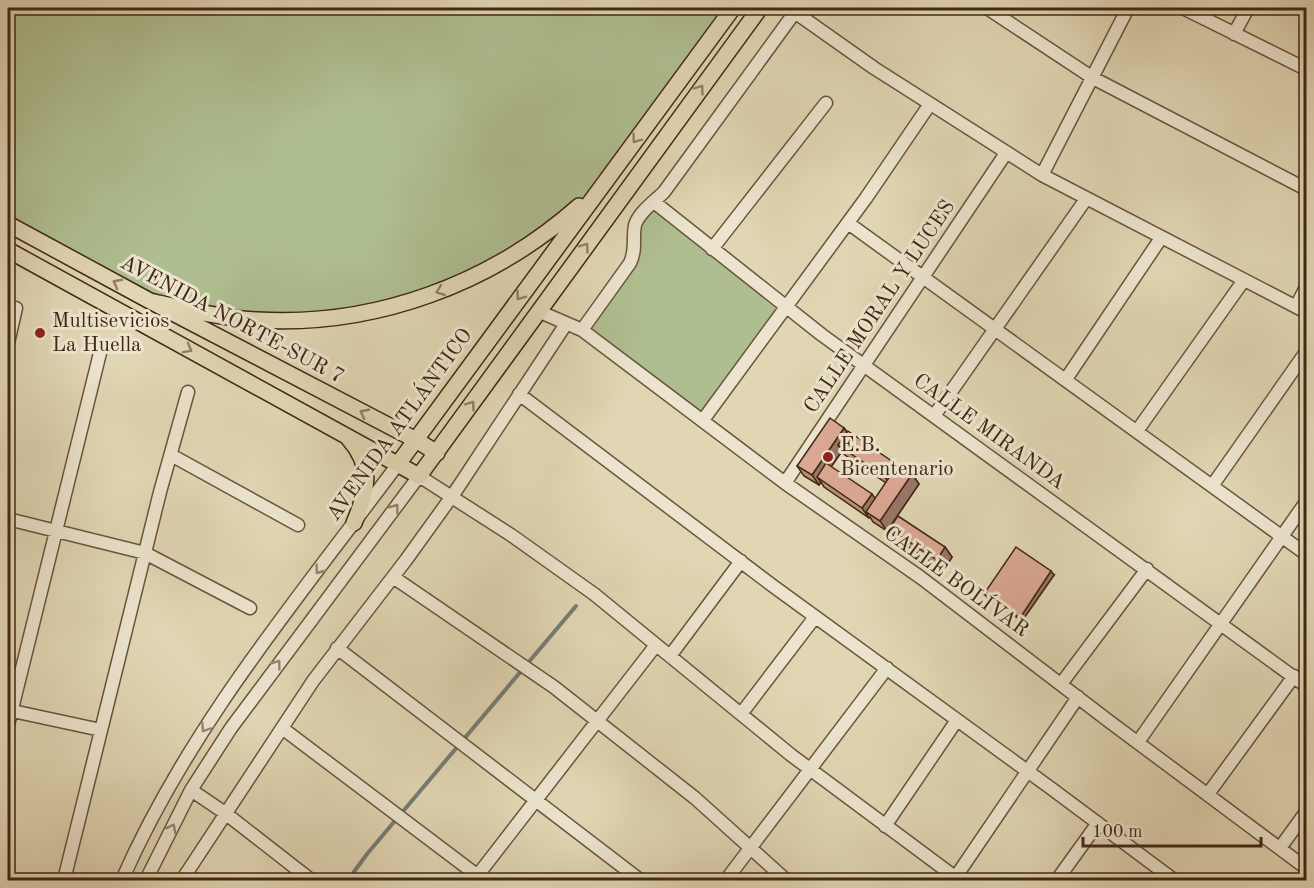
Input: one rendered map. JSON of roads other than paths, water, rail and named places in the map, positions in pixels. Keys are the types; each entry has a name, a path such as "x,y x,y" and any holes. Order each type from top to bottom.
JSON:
{"main road":[{"name":"AVENIDA ATLÁNTICO","path":"398,464 733,8"},
{"path":"8,250 419,476 760,8"},
{"path":"150,301 225,317 285,321 344,316 415,301 446,290 509,258 561,222 608,176"},
{"name":"AVENIDA NORTE-SUR 7","path":"8,224 437,453"},
{"path":"345,435 361,456 366,479 363,501 354,523"}],"street":[{"path":"987,8 1093,78 1306,189"},
{"path":"1042,175 1128,8"},
{"path":"1183,8 1306,69"},
{"path":"1234,34 1248,8"},
{"path":"582,330 630,263 635,253 635,226 638,218 664,192 794,9 874,69 1006,153 1086,199 1301,310 1306,287"},
{"path":"712,249 825,103"},
{"path":"703,420 787,308 930,104"},
{"name":"CALLE MORAL Y LUCES","path":"785,483 1006,153"},
{"path":"934,416 1086,199"},
{"name":"CALLE MIRANDA","path":"654,202 787,308 1306,686"},
{"path":"848,223 997,328 1306,554"},
{"path":"1066,379 1161,238"},
{"path":"1137,431 1244,280"},
{"path":"8,343 16,308"},
{"name":"CALLE BOLÍVAR","path":"538,311 582,330 785,483 920,577 1306,868"},
{"path":"182,880 337,648 393,577 452,496 566,324"},
{"path":"1212,486 1306,352"},
{"path":"8,725 9,711 100,353"},
{"path":"64,880 145,553 188,392"},
{"path":"519,394 815,617 1029,772 1172,880"},
{"path":"171,455 298,525"},
{"name":"AVENIDA ATLÁNTICO","path":"122,880 159,805 197,741 282,620 398,464"},
{"path":"419,476 452,496 594,594 810,769 957,879 1078,697"},
{"name":"AVENIDA ATLÁNTICO","path":"147,880 191,790 257,690 419,476"},
{"path":"1138,742 1306,502"},
{"path":"8,519 145,553 250,608"},
{"path":"670,656 741,561"},
{"path":"1061,684 1147,569"},
{"path":"393,577 535,672 695,798 786,880"},
{"path":"741,714 815,617"},
{"path":"282,728 479,879 536,800 656,645"},
{"path":"337,648 640,880"},
{"path":"726,880 887,668"},
{"path":"1208,794 1294,676"},
{"path":"9,711 101,730"},
{"path":"885,826 957,720"},
{"path":"191,790 225,813 311,880"},
{"path":"1281,848 1306,812"},
{"path":"1057,880 1098,823"}],"waterway":[{"path":"348,880 367,854 576,606"}],"place":[{"name":"Multisevicios La Huella","path":"40,333"},
{"name":"E.B. Bicentenario","path":"828,457"}]}
